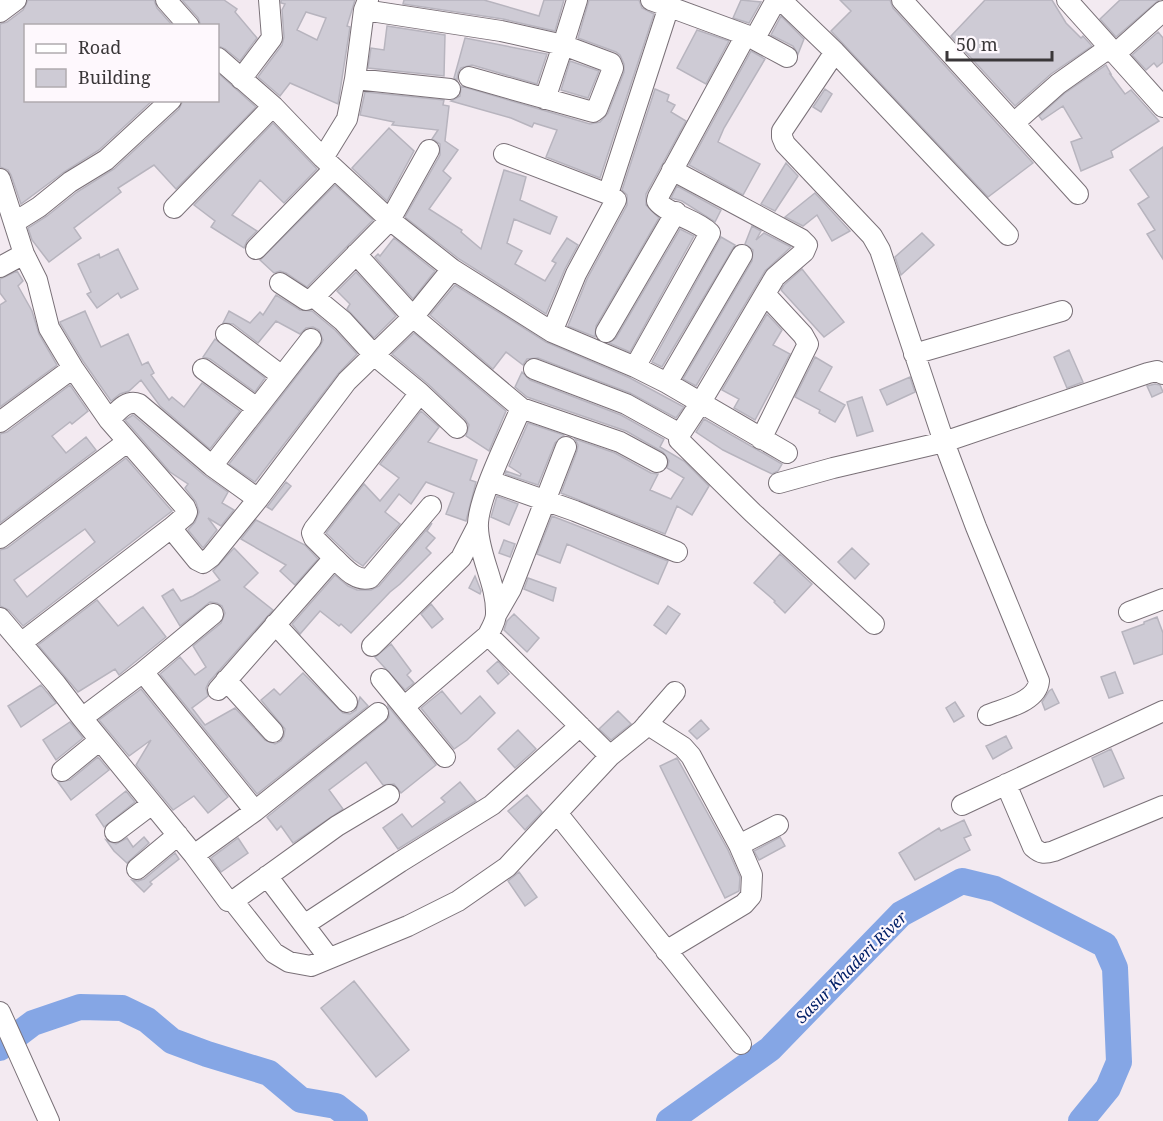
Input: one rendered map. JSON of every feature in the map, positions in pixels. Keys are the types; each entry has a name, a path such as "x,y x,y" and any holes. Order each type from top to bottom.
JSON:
{"street":[{"path":"0,12 16,0"},
{"path":"166,0 187,24"},
{"path":"241,79 272,38 269,0"},
{"path":"545,99 577,0"},
{"path":"608,194 668,3 755,38 776,0"},
{"path":"781,0 835,52 1008,235"},
{"path":"1067,0 1163,107"},
{"path":"913,4 1078,194"},
{"path":"256,249 329,164 347,119 366,5 563,45 608,61 613,68 597,109 592,112 469,77"},
{"path":"1014,123 1058,84 1112,51 1163,11"},
{"path":"746,35 787,57"},
{"path":"635,367 710,233 676,212 662,207 657,201 746,35"},
{"path":"835,52 782,131 782,137 785,144 872,236 880,250 944,442 1039,681 1038,689 1031,697 988,715"},
{"path":"219,59 273,106 329,164 390,219 452,269 552,332 667,383 787,453"},
{"path":"355,79 450,89"},
{"path":"15,222 39,207 69,182 105,160 169,102"},
{"path":"174,208 273,106"},
{"path":"280,283 306,300 314,297 390,219 429,150"},
{"path":"504,154 608,194 616,200 576,274 552,332"},
{"path":"672,170 805,242 806,249 775,277 680,434 680,443 874,624"},
{"path":"0,179 24,254 37,280 49,328 109,420 187,512 171,528 21,643"},
{"path":"606,332 676,212"},
{"path":"0,267 24,254"},
{"path":"356,254 413,317 521,408 620,442 657,462"},
{"path":"667,383 741,255"},
{"path":"171,528 197,560 203,563 211,557 347,381 413,317 452,269"},
{"path":"761,439 808,344 803,335 765,294"},
{"path":"314,297 343,321 374,355 420,393 457,428"},
{"path":"914,354 1062,312"},
{"path":"226,334 282,376"},
{"path":"212,466 310,339"},
{"path":"0,422 73,368"},
{"path":"203,369 257,408"},
{"path":"534,369 627,404 680,434"},
{"path":"779,483 944,442 1148,373 1157,371 1163,374"},
{"path":"420,393 312,533 314,538 334,558 356,578 363,580 370,578 431,506"},
{"path":"109,420 126,403 133,401 139,404 212,466 258,499"},
{"path":"372,646 461,558 477,526 490,481 521,408"},
{"path":"0,538 127,442"},
{"path":"405,706 488,635 496,615 506,601 566,447"},
{"path":"490,481 546,500 677,552"},
{"path":"477,526 496,615"},
{"path":"273,732 222,685 334,558"},
{"path":"1129,612 1163,599"},
{"path":"82,718 143,672 213,614"},
{"path":"0,618 178,835 228,901 233,901 337,826 388,795"},
{"path":"275,624 347,702"},
{"path":"488,635 610,756"},
{"path":"143,672 255,811"},
{"path":"381,679 445,756"},
{"path":"233,901 274,953 289,962 311,966 408,926 458,901 507,867 610,756 647,724 675,692"},
{"path":"962,805 1163,711"},
{"path":"194,855 255,811 378,713"},
{"path":"647,724 683,747 691,756 739,844 752,875 751,896 744,904 666,951"},
{"path":"304,926 400,862 492,805 580,726"},
{"path":"62,771 100,740"},
{"path":"1006,784 1033,848 1040,853 1054,851 1163,806"},
{"path":"116,832 152,804"},
{"path":"557,813 741,1044"},
{"path":"739,844 778,825"},
{"path":"137,869 178,835"},
{"path":"267,876 329,958"},
{"path":"0,1012 49,1121"}],"building":[{"path":"28,0 154,0 157,8 171,24 24,24 24,102 151,102 99,150 64,172 21,204 11,175 8,170 0,167 0,24 7,22 23,10"},
{"path":"182,0 224,0 237,9 235,12 257,38 240,61 219,46 219,24 200,24 198,18"},
{"path":"281,0 355,0 347,26 350,27 338,104 290,83 280,96 258,77 282,45 284,37 282,10 285,4 281,3","holes":["306,12 326,18 317,40 297,30"]},
{"path":"404,0 484,0 539,16 544,0 564,0 555,31 503,19 403,4"},
{"path":"589,0 639,0 642,8 654,14 600,178 546,157 557,130 534,123 532,127 511,118 451,101 460,96 461,86 590,124 600,122 608,113 624,72 624,64 616,52 578,38"},
{"path":"741,0 761,2 749,23 733,18"},
{"path":"840,0 890,0 893,8 1033,163 988,197 831,31 851,11"},
{"path":"985,0 1052,0 1066,23 1092,46 1051,74 1015,106 951,36"},
{"path":"1120,0 1159,0 1116,37 1100,19"},
{"path":"781,16 804,39 798,54 793,46 771,35"},
{"path":"387,26 445,35 444,76 368,68 371,48 384,50"},
{"path":"697,30 729,41 706,84 677,68"},
{"path":"1158,32 1163,38 1163,62 1157,67 1154,63 1146,70 1132,55"},
{"path":"465,38 547,54 537,84 472,65 461,68 457,80 454,78"},
{"path":"751,51 765,59 718,142 760,164 743,195 689,165"},
{"path":"570,61 599,71 588,98 561,90"},
{"path":"1106,65 1125,94 1131,90 1159,121 1111,151 1113,157 1081,171 1071,142 1082,138 1063,106 1042,120 1039,116 1065,93"},
{"path":"219,74 256,107 176,189 154,165 118,188 121,192 74,228 81,238 49,262 32,240 28,228 77,192 114,169 179,109 182,102 219,102"},
{"path":"655,89 669,95 667,101 675,105 671,112 686,121 646,194 646,205 659,218 596,326 595,337 568,326 587,279 627,205 627,195 622,190"},
{"path":"825,89 832,94 821,112 813,107"},
{"path":"365,92 444,100 443,105 449,106 445,141 458,150 443,171 451,178 429,209 462,230 461,232 481,249 504,170 526,177 520,200 557,217 550,234 514,219 507,243 522,251 515,264 545,281 556,263 552,261 567,238 578,245 546,314 459,259 405,217 440,155 440,144 432,139 438,130 392,125 394,122 360,115"},
{"path":"273,123 317,169 284,203 260,180 232,215 257,231 247,241 244,248 211,227 215,221 194,205"},
{"path":"389,128 414,151 387,201 352,168"},
{"path":"1163,147 1163,259 1147,234 1155,230 1138,204 1149,197 1130,170"},
{"path":"786,163 798,176 775,211 761,204"},
{"path":"335,185 373,220 307,287 286,273 280,271 274,273 260,260"},
{"path":"677,186 721,210 715,222 682,201 671,198"},
{"path":"815,193 850,231 832,241 817,215 803,226 785,217"},
{"path":"752,226 761,231 756,240 764,233 791,247 765,271 696,386 683,379 752,261 753,250 745,244"},
{"path":"680,229 694,236 630,352 609,343 616,338"},
{"path":"922,233 934,245 901,275 895,257"},
{"path":"721,237 735,245 662,367 652,362"},
{"path":"394,238 435,271 413,299 375,257 378,254 380,256"},
{"path":"118,249 138,289 121,298 118,293 97,308 87,294 91,292 78,264 99,254 100,258"},
{"path":"802,269 844,322 824,337 781,290"},
{"path":"17,271 23,281 18,286 32,311 39,334 57,365 0,407 0,305 6,301 0,293 0,279"},
{"path":"356,272 396,316 374,338 347,309 350,304 337,291"},
{"path":"455,285 546,342 630,378 684,407 676,418 630,393 538,358 527,359 523,365 506,352 493,369 430,315"},
{"path":"276,295 300,310 312,311 335,330 357,354 338,374 255,482 229,464 323,340 319,330 313,327 306,328 300,334 276,321 258,343 233,324 223,323 229,311 250,323 260,312 263,315"},
{"path":"85,311 101,347 128,334 142,365 148,362 154,373 151,375 169,400 172,397 184,407 202,383 240,411 210,449 160,406 141,380 129,391 111,401 60,323"},
{"path":"767,314 782,330 773,345 790,354 755,420 734,408 739,399 722,390"},
{"path":"414,333 506,411 489,451 466,436 469,425 465,419 392,354"},
{"path":"215,339 265,378 255,392 210,359 203,357"},
{"path":"1069,350 1083,382 1067,388 1054,357"},
{"path":"815,357 832,367 819,391 845,405 835,422 819,413 820,410 795,397"},
{"path":"522,372 530,380 621,415 664,439 660,447 684,461 709,486 692,515 677,506 665,534 561,493 577,451 578,445 575,439 615,453 651,473 658,474 650,490 671,499 684,478 667,468 669,461 663,452 626,431 527,397 515,387"},
{"path":"910,377 915,392 887,405 880,390"},
{"path":"70,385 88,411 52,436 66,453 86,437 96,450 0,523 0,434 7,432"},
{"path":"1160,385 1163,392 1152,397 1147,386"},
{"path":"862,397 873,431 857,436 847,402"},
{"path":"421,411 439,427 428,442 477,460 470,480 476,482 466,521 446,514 454,493 426,482 411,504 399,494 385,512 400,524 363,566 326,533 364,484 380,501 399,478 380,464"},
{"path":"133,415 204,475 228,492 222,503 234,510 221,526 208,518 217,530 203,548 188,530 195,522 199,512 196,502 185,488 188,484 170,472 125,420"},
{"path":"704,419 782,464 778,471 772,474 723,450 696,432"},
{"path":"528,423 564,435 555,443 538,485 505,474 506,471 520,476 521,474 509,466"},
{"path":"126,458 172,511 23,626 9,610 0,606 0,550 7,548","holes":["85,529 95,542 27,597 14,580"]},
{"path":"286,482 291,486 272,510 267,507"},
{"path":"497,496 518,504 509,525 491,517"},
{"path":"552,516 668,561 658,584 567,544 560,563 537,554"},
{"path":"256,520 305,545 318,559 295,585 280,571 286,565 241,539"},
{"path":"432,523 427,531 435,538 426,548 431,553 351,633 320,611 300,634 292,624 335,575 357,590 371,590 379,586"},
{"path":"504,540 515,544 510,557 499,553"},
{"path":"234,548 258,573 244,587 273,610 209,682 206,688 208,696 192,708 205,725 235,708 265,740 275,744 281,741 285,729 261,700 274,689 280,695 303,673 343,713 350,714 356,710 360,697 368,706 257,794 160,674 180,657 195,675 206,667 193,646 221,623 225,613 222,606 210,602 180,626 162,596 173,589 181,601 220,580 213,571"},
{"path":"852,548 869,564 855,579 838,562"},
{"path":"780,554 812,584 785,613 754,583"},
{"path":"475,576 481,591 480,594 469,588"},
{"path":"528,578 556,588 553,601 524,589"},
{"path":"97,600 118,626 143,607 166,637 119,675 115,669 78,692 38,645"},
{"path":"431,604 443,619 432,628 421,614"},
{"path":"668,606 680,614 666,634 654,625"},
{"path":"514,614 539,638 527,652 504,630 507,621"},
{"path":"1157,617 1163,633 1163,654 1134,664 1122,632"},
{"path":"391,644 411,671 407,675 414,683 405,690 375,657"},
{"path":"498,661 509,674 498,684 487,671"},
{"path":"1115,672 1123,693 1109,698 1101,677"},
{"path":"41,685 56,703 21,727 8,706"},
{"path":"141,689 228,797 208,813 194,796 173,810 136,765 151,740 129,756 99,720"},
{"path":"1052,689 1059,703 1045,710 1042,702"},
{"path":"442,691 461,714 480,696 495,713 467,740 454,749 421,708"},
{"path":"955,702 964,716 954,722 946,708"},
{"path":"388,706 436,765 401,793 394,784 383,785 366,762 329,790 343,809 293,843 281,826 277,830 267,817 385,722 389,717"},
{"path":"618,711 631,724 611,740 599,729"},
{"path":"701,720 709,729 697,739 689,731"},
{"path":"70,722 83,738 56,760 43,740"},
{"path":"518,730 536,749 515,768 498,749"},
{"path":"1006,736 1012,748 993,759 986,746"},
{"path":"1111,749 1124,778 1104,787 1092,758"},
{"path":"98,757 109,770 71,800 58,782 70,780"},
{"path":"677,758 728,850 740,877 739,891 725,898 660,766"},
{"path":"460,782 476,801 398,849 383,828 402,814 412,827 445,802 441,798"},
{"path":"126,791 135,802 104,827 96,815"},
{"path":"527,795 542,812 525,830 508,811"},
{"path":"964,820 971,835 964,838 970,850 915,880 899,853 939,828 941,831"},
{"path":"144,837 149,843 127,863 106,840 116,844 127,838 133,847"},
{"path":"780,837 785,846 759,860 754,851"},
{"path":"238,838 248,853 221,872 211,858"},
{"path":"175,853 179,859 150,882 152,884 144,892 132,880 144,879"},
{"path":"519,872 537,897 525,906 508,881"},
{"path":"354,981 409,1050 376,1077 321,1008"}],"waterway":[{"name":"Sasur Khaderi River","path":"669,1121 770,1049 901,914 962,881 995,889 1105,945 1115,968 1119,1062 1108,1088 1081,1121"},
{"name":"Sasur Khaderi River","path":"0,1048 33,1023 80,1007 122,1008 147,1020 172,1041 269,1073 301,1100 336,1106 355,1121"}]}
